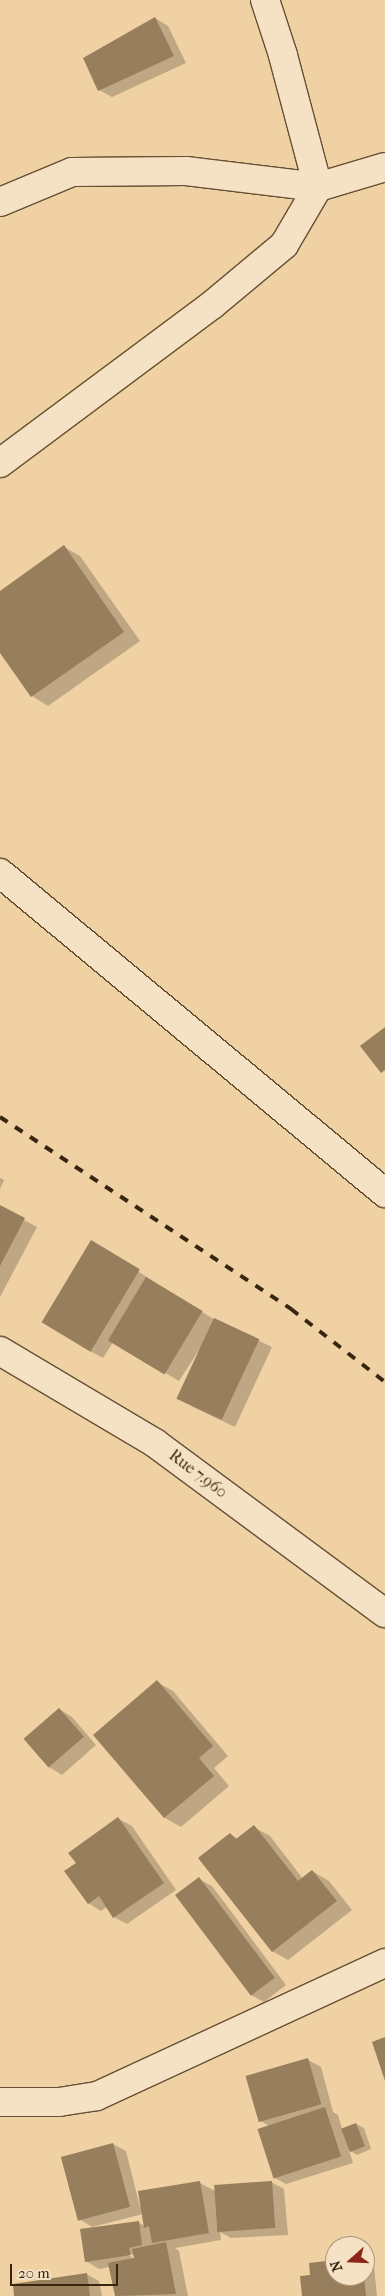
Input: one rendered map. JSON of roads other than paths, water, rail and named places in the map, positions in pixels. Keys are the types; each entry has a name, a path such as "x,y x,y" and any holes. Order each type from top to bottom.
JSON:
{"street":[{"path":"0,463 212,305 284,245 318,187 283,55 265,0"},
{"path":"0,202 72,172 186,172 318,187 385,167"},
{"path":"0,874 385,1193"},
{"name":"Rue 7.960","path":"0,1351 155,1443 385,1613"},
{"path":"0,2102 59,2102 97,2096 385,1963"}],"railway":[{"path":"0,1117 291,1309 385,1382"}]}
